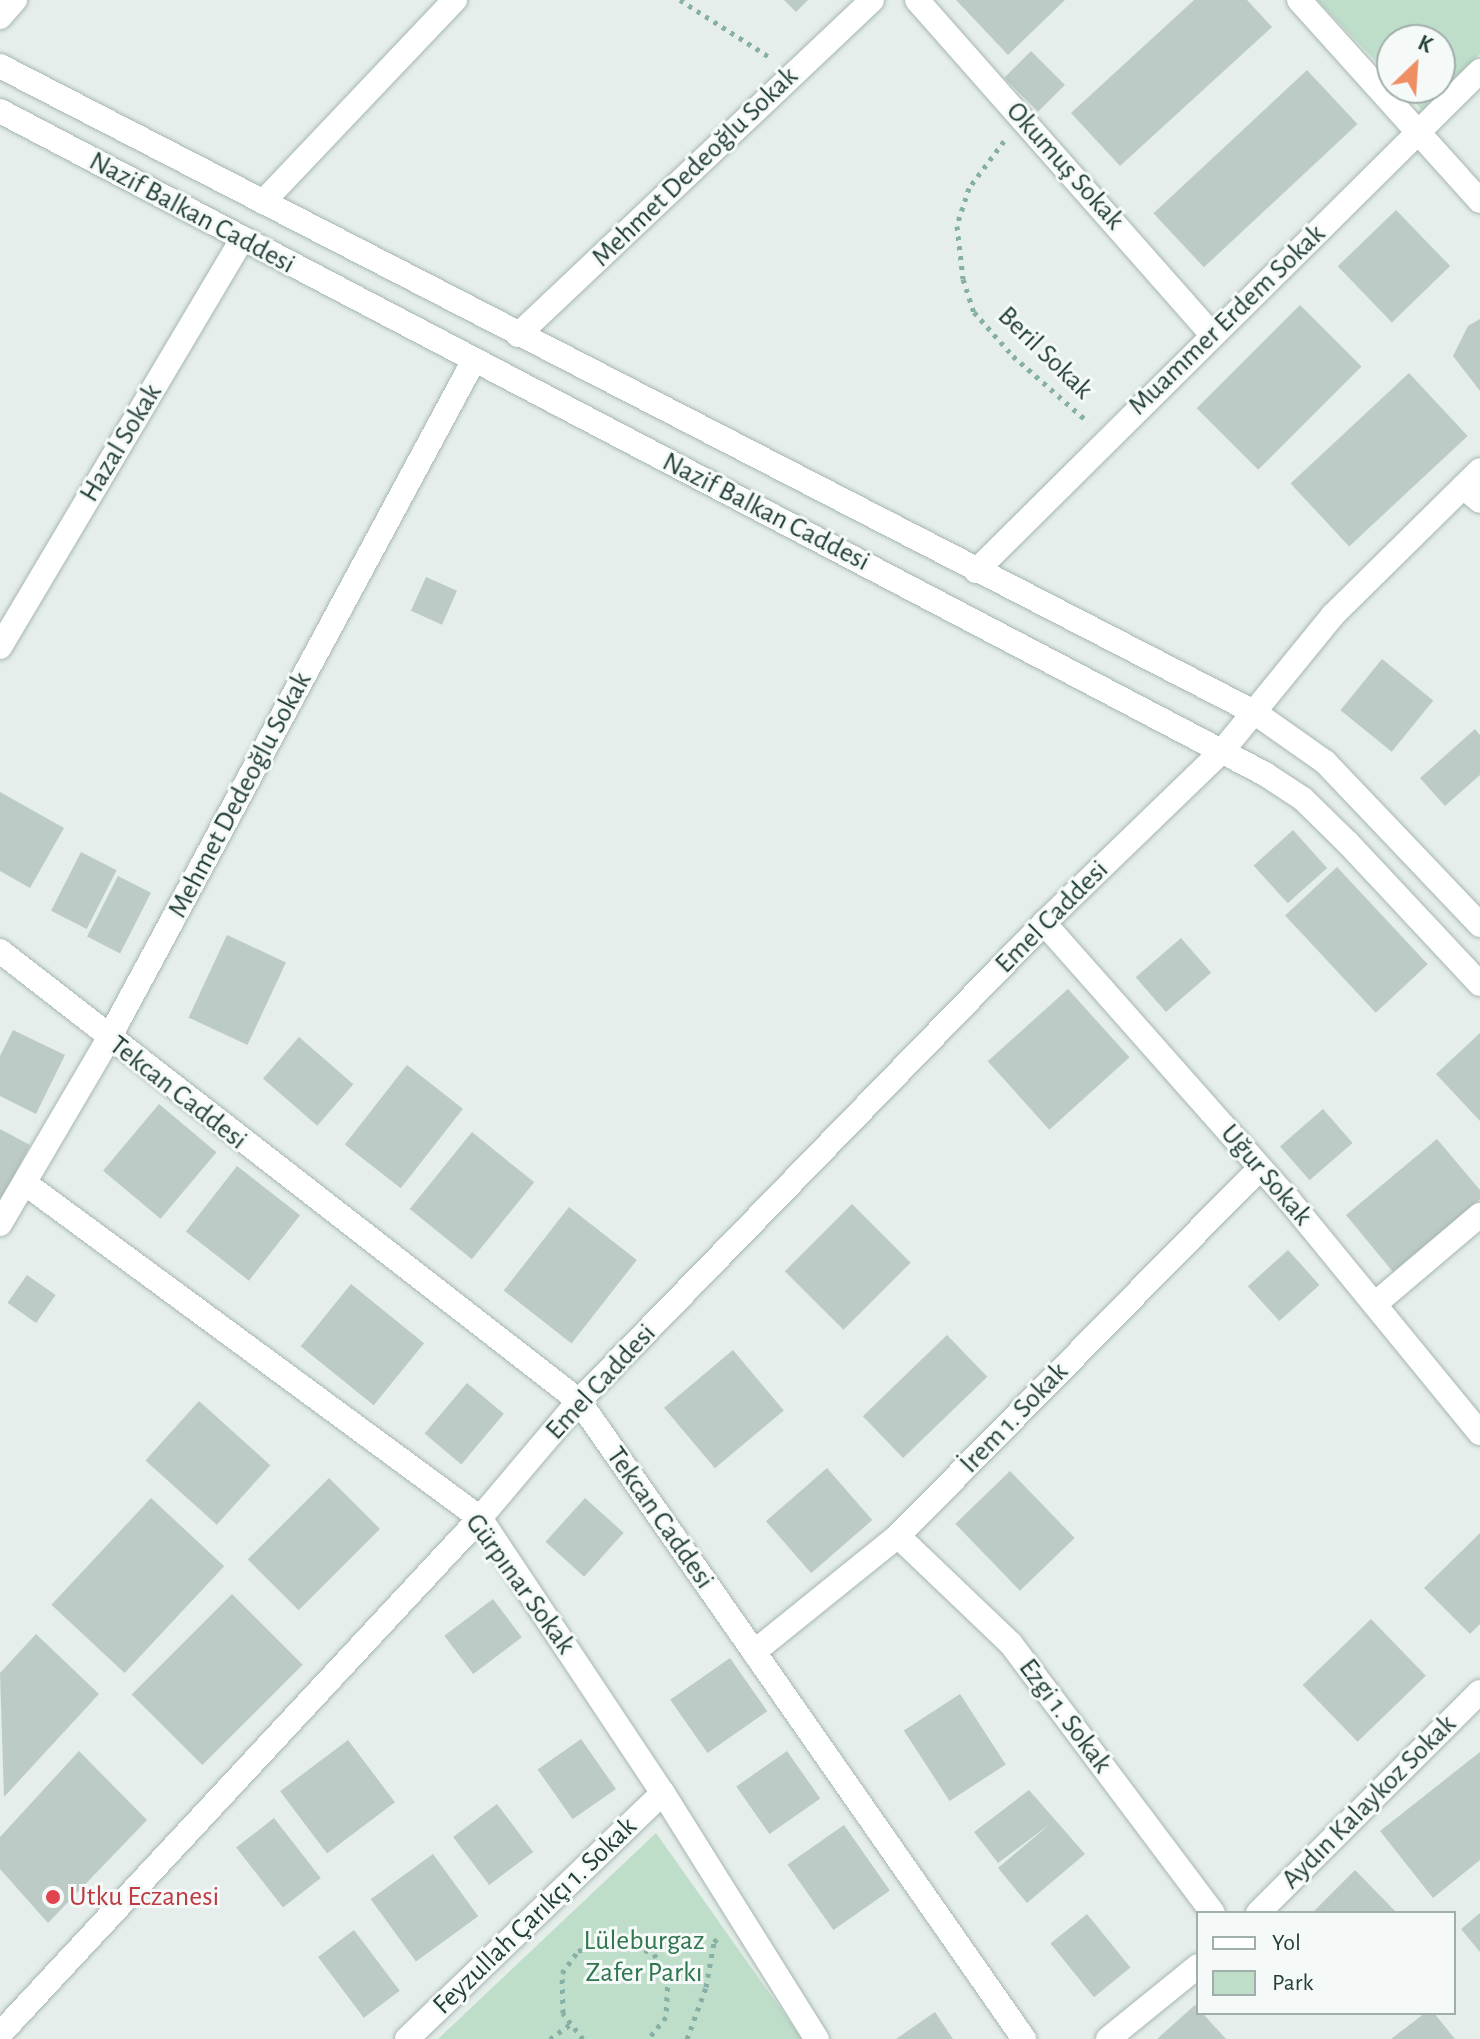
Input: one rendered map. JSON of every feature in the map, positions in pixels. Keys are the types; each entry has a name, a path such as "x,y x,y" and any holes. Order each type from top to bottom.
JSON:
{"street":[{"path":"0,17 15,0"},
{"path":"263,202 455,0"},
{"name":"Mehmet Dedeoğlu Sokak","path":"518,335 872,0"},
{"name":"Okumuş Sokak","path":"917,0 1211,333"},
{"path":"1299,0 1480,201"},
{"name":"Nazif Balkan Caddesi","path":"0,66 1254,712 1325,762 1480,925"},
{"name":"Muammer Erdem Sokak","path":"976,571 1211,333 1480,71"},
{"name":"Nazif Balkan Caddesi","path":"0,111 473,362 1223,750 1303,799 1480,984"},
{"name":"Hazal Sokak","path":"0,647 242,239"},
{"name":"Mehmet Dedeoğlu Sokak","path":"0,1224 109,1038 473,362"},
{"path":"1254,712 1333,615 1474,486"},
{"name":"Emel Caddesi","path":"0,2036 480,1518 579,1401 1044,923 1223,750 1254,712"},
{"name":"Uğur Sokak","path":"1044,923 1260,1168 1480,1433"},
{"name":"Tekcan Caddesi","path":"0,951 579,1401 1024,2039"},
{"name":"İrem 1. Sokak","path":"754,1652 898,1536 1260,1168"},
{"name":"Gürpınar Sokak","path":"26,1184 480,1518 663,1793 817,2039"},
{"path":"1375,1304 1480,1215"},
{"name":"Ezgi 1. Sokak","path":"898,1536 1011,1644 1211,1911"},
{"name":"Aydın Kalaykoz Sokak","path":"1260,1911 1480,1692"},
{"name":"Feyzullah Çarıkçı 1. Sokak","path":"407,2039 663,1793"},
{"path":"1108,2039 1196,1968"}],"path":[{"path":"680,0 794,72"},
{"name":"Beril Sokak","path":"1026,122 991,153 969,188 957,226 963,279 974,312 1013,356 1063,405 1109,436"},
{"path":"687,2039 706,1987 714,1942 740,1918"},
{"path":"583,2039 569,2025 559,1986 569,1961 603,1939 630,1939 662,1964 671,1990 666,2017 648,2039"},
{"path":"550,2039 569,2025"}],"green space":[{"path":"1317,0 1480,0 1480,54 1456,79 1456,24 1376,24 1376,61"},
{"path":"1416,104 1432,104 1424,112"},
{"name":"Lüleburgaz Zafer Parkı","path":"656,1833 802,2039 438,2039"}],"building":[{"path":"784,0 808,0 796,12"},
{"path":"956,0 1065,0 1008,55"},
{"path":"1194,0 1247,0 1272,27 1120,166 1071,113"},
{"path":"1031,51 1065,85 1038,112 1004,78"},
{"path":"1307,70 1357,124 1204,267 1153,213"},
{"path":"1396,210 1450,266 1392,322 1338,266"},
{"path":"1300,305 1362,367 1258,470 1197,408"},
{"path":"1480,319 1480,391 1453,356 1468,326"},
{"path":"1409,373 1468,436 1349,546 1291,483"},
{"path":"426,577 457,591 442,625 411,611"},
{"path":"1382,659 1433,701 1392,752 1340,710"},
{"path":"1475,729 1480,735 1480,775 1445,806 1420,778"},
{"path":"0,792 64,828 30,888 0,871"},
{"path":"1293,830 1327,868 1288,903 1254,865"},
{"path":"81,852 117,870 87,929 51,911"},
{"path":"1337,867 1428,964 1376,1013 1285,915"},
{"path":"118,876 151,893 120,953 87,937"},
{"path":"227,935 286,962 247,1045 189,1017"},
{"path":"1181,938 1211,973 1166,1012 1136,977"},
{"path":"1068,989 1130,1057 1049,1130 988,1061"},
{"path":"13,1030 65,1055 36,1114 0,1096 0,1056"},
{"path":"1480,1033 1480,1121 1436,1074"},
{"path":"299,1037 353,1084 317,1126 263,1079"},
{"path":"407,1065 463,1109 401,1188 345,1145"},
{"path":"159,1104 216,1152 161,1219 103,1171"},
{"path":"1323,1109 1353,1143 1310,1180 1280,1146"},
{"path":"0,1129 30,1145 0,1203"},
{"path":"472,1132 534,1182 472,1259 410,1209"},
{"path":"1437,1139 1480,1190 1480,1199 1393,1272 1346,1215"},
{"path":"237,1166 300,1215 249,1281 186,1231"},
{"path":"852,1204 911,1263 844,1330 785,1271"},
{"path":"569,1207 637,1260 572,1343 504,1291"},
{"path":"1288,1250 1319,1285 1279,1321 1248,1286"},
{"path":"27,1275 56,1295 36,1323 7,1303"},
{"path":"351,1284 424,1343 374,1405 301,1346"},
{"path":"947,1335 987,1377 903,1458 863,1416"},
{"path":"733,1350 784,1411 715,1468 664,1408"},
{"path":"467,1383 504,1414 461,1464 425,1434"},
{"path":"199,1401 270,1465 217,1525 145,1460"},
{"path":"827,1468 872,1520 811,1573 766,1521"},
{"path":"1010,1471 1075,1538 1020,1591 955,1524"},
{"path":"329,1478 380,1529 299,1610 248,1559"},
{"path":"151,1498 224,1566 125,1673 51,1605"},
{"path":"585,1498 624,1533 584,1577 546,1542"},
{"path":"1480,1533 1480,1624 1470,1634 1424,1588"},
{"path":"232,1594 303,1665 202,1765 132,1694"},
{"path":"493,1599 522,1637 473,1674 444,1636"},
{"path":"1371,1619 1426,1676 1358,1742 1303,1685"},
{"path":"36,1634 99,1694 4,1797 0,1673"},
{"path":"730,1658 767,1711 707,1753 670,1700"},
{"path":"960,1694 1006,1764 950,1801 904,1730"},
{"path":"581,1739 616,1789 573,1819 538,1769"},
{"path":"348,1740 395,1802 327,1853 280,1791"},
{"path":"79,1751 147,1820 48,1923 0,1869 0,1837"},
{"path":"787,1751 820,1799 769,1834 736,1787"},
{"path":"1480,1752 1480,1860 1433,1898 1380,1831"},
{"path":"1029,1790 1085,1854 1027,1903 998,1868 1050,1824 998,1863 974,1832"},
{"path":"497,1804 533,1852 489,1885 453,1837"},
{"path":"274,1818 321,1878 283,1907 236,1848"},
{"path":"844,1825 890,1891 833,1930 787,1865"},
{"path":"433,1854 478,1916 416,1962 371,1899"},
{"path":"1355,1870 1395,1911 1314,1911"},
{"path":"1480,1913 1480,1952 1461,1929"},
{"path":"1087,1914 1130,1968 1094,1997 1050,1944"},
{"path":"354,1930 400,1991 364,2018 318,1957"},
{"path":"1195,2005 1196,2015 1204,2015 1226,2039 1157,2039"},
{"path":"935,2012 953,2039 896,2039"},
{"path":"1422,2015 1436,2015 1455,2039 1391,2039"}],"place":[{"name":"Utku Eczanesi","path":"53,1897"}]}
